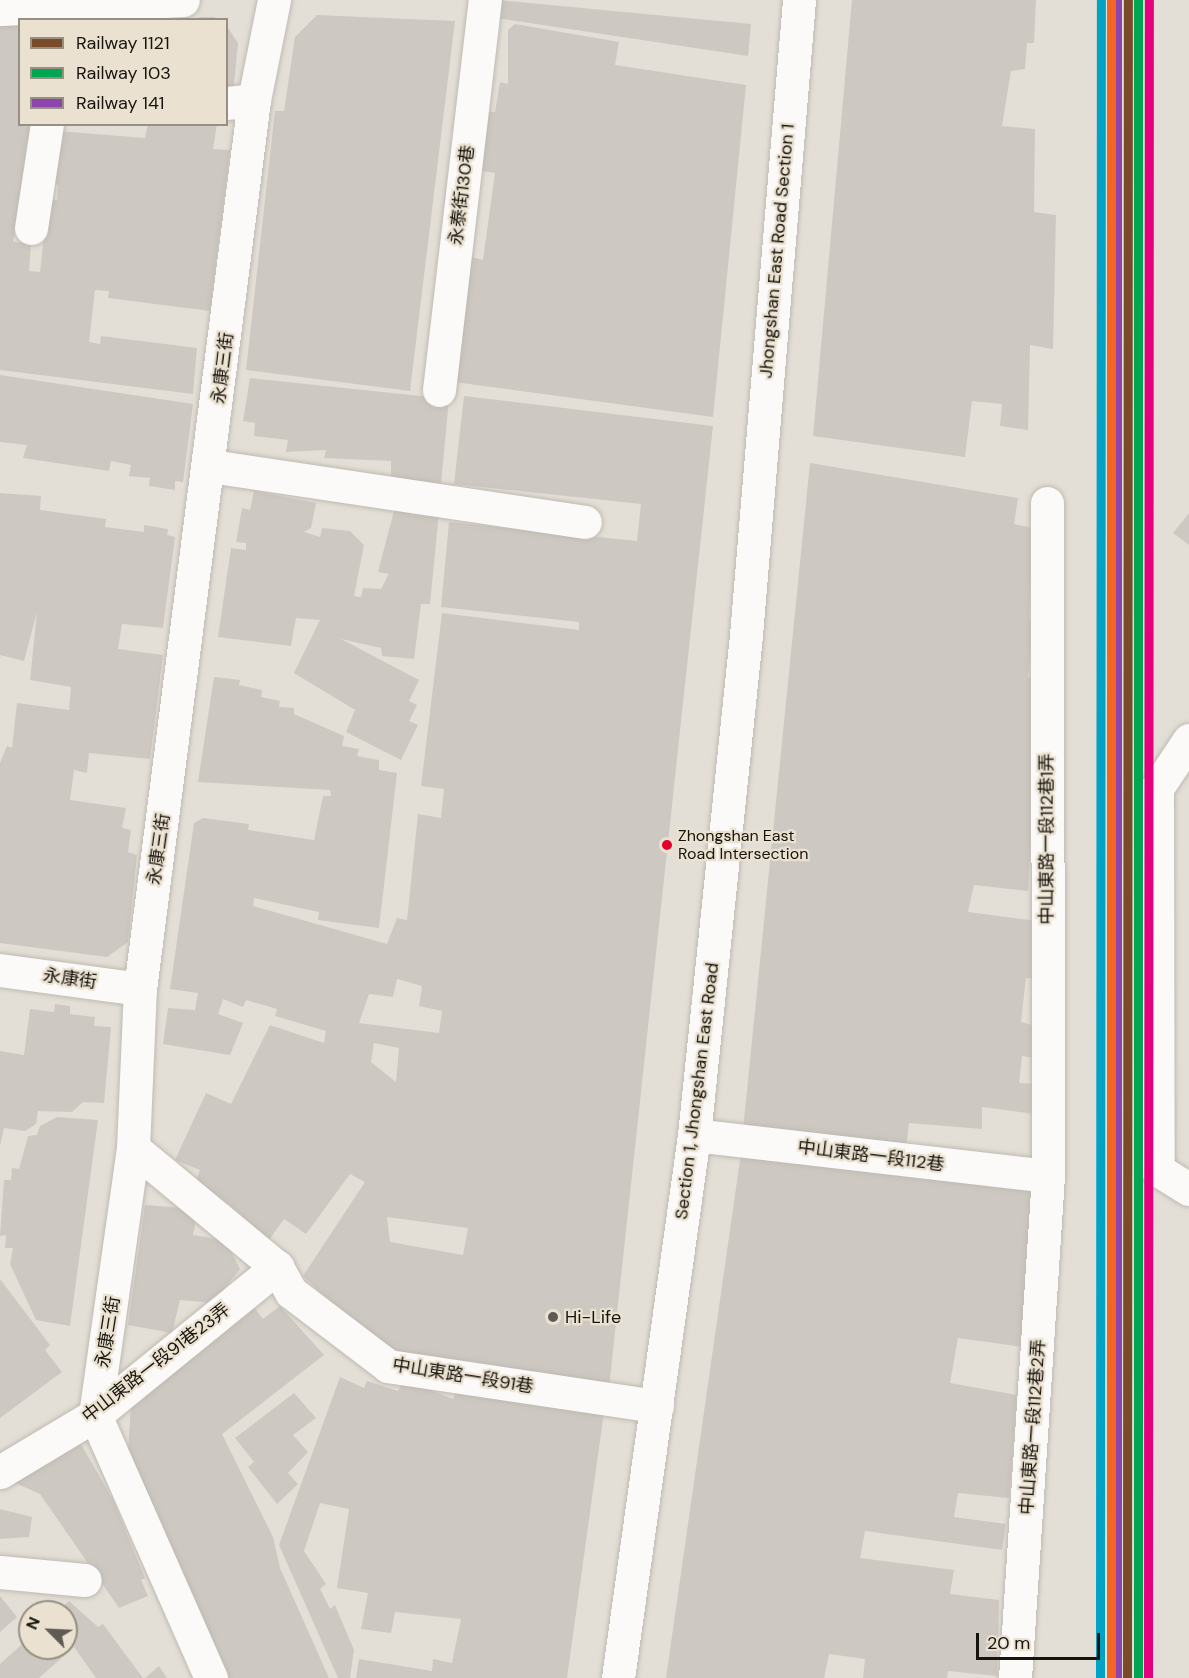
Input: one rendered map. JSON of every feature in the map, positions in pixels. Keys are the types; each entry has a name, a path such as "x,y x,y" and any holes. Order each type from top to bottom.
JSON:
{"main road":[{"path":"0,9 183,0"},
{"name":"永康三街","path":"94,1415 133,1148 140,989 211,466 240,102 274,0"},
{"name":"永泰街130巷","path":"439,390 485,0"},
{"name":"Jhongshan East Road Section 1","path":"756,502 799,0"},
{"path":"31,228 47,126"},
{"path":"211,466 585,522"},
{"name":"Section 1, Jhongshan East Road","path":"618,1678 694,1135 756,502"},
{"name":"中山東路一段112巷1弄","path":"1047,502 1048,1176"},
{"path":"1189,741 1157,788 1157,812 1158,1170 1189,1189"},
{"name":"永康街","path":"0,970 140,989"},
{"name":"中山東路一段112巷","path":"694,1135 1048,1176"},
{"name":"中山東路一段91巷","path":"133,1148 277,1267 291,1292 388,1366 657,1406"},
{"name":"中山東路一段112巷2弄","path":"1015,1678 1048,1176"},
{"name":"中山東路一段91巷23弄","path":"0,1472 94,1415 277,1267"},
{"path":"94,1415 211,1678"},
{"path":"0,1572 85,1580"}],"building":[{"path":"497,0 751,24 748,56 496,18"},
{"path":"852,0 1036,0 1034,43 1027,43 1025,69 1011,71 1002,126 1035,129 1034,212 1056,215 1053,349 1030,345 1028,430 1000,426 1002,404 972,401 965,457 813,436"},
{"path":"317,15 455,21 410,391 246,370 275,111 284,111 295,37"},
{"path":"18,20 18,126 30,126 13,242 31,243 29,271 40,272 48,199 57,200 58,185 51,184 58,131 145,138 148,126 217,126 213,149 230,150 210,311 108,298 109,291 95,290 89,342 100,344 101,336 197,348 193,394 0,370 0,21"},
{"path":"515,24 619,42 615,65 746,85 713,417 454,382 468,256 483,260 495,173 482,171 488,112 495,112 500,82 508,84 508,30"},
{"path":"228,28 238,43 233,95 228,96"},
{"path":"0,375 193,404 183,482 175,481 175,490 149,486 150,478 129,476 131,465 111,461 109,471 23,458 27,445 0,442"},
{"path":"250,378 449,399 441,484 391,477 391,461 324,458 326,450 286,452 288,440 254,436 255,423 243,421"},
{"path":"464,396 713,426 609,1388 407,1357 370,1339 303,1276 365,1182 350,1174 306,1234 284,1219 269,1240 229,1204 194,1188 200,1170 175,1160 206,1093 231,1104 270,1025 324,1043 326,1031 275,1016 277,1009 246,1000 243,1007 223,999 218,1014 243,1023 230,1055 163,1044 168,1008 195,1010 198,993 170,989 194,823 203,818 249,824 248,830 314,840 323,796 331,796 330,790 198,782 214,677 240,680 239,685 262,690 261,697 280,701 279,707 294,708 294,714 344,736 342,746 359,749 357,756 379,760 379,770 397,773 379,928 318,920 319,912 254,898 253,906 387,944 397,918 407,920 418,814 441,818 444,789 421,786 442,613 579,630 579,622 441,607 449,522 637,541 641,504 454,484","holes":["397,979 422,986 419,1006 442,1011 439,1033 359,1023 369,994 393,997","374,1043 399,1048 396,1082 371,1062","387,1217 468,1228 463,1255 390,1242"]},
{"path":"810,463 1018,498 1014,524 1033,528 1029,619 1034,620 1028,677 1036,681 1038,712 1028,891 974,885 968,912 1038,921 1037,979 1026,978 1021,1022 1035,1026 1034,1058 1022,1056 1019,1083 1035,1084 1035,1114 982,1107 982,1129 909,1123 906,1148 743,1130"},
{"path":"254,491 316,503 311,528 304,532 320,537 322,528 350,531 364,545 354,596 361,597 363,588 381,589 389,574 378,572 395,507 413,509 411,515 439,513 430,604 421,604 414,659 382,656 381,648 341,639 419,680 409,701 417,705 409,721 418,725 401,760 346,732 355,710 294,673 320,620 296,618 291,646 218,637 231,548 246,550 246,543 236,542 242,508 250,510"},
{"path":"0,493 41,496 40,510 106,519 105,527 144,532 144,525 168,529 167,535 175,537 163,628 122,624 118,649 163,655 150,759 89,753 87,773 74,770 70,800 126,808 122,828 131,830 128,852 137,855 128,942 107,957 0,943 0,763 7,746 12,748 17,703 69,710 71,687 30,680 37,612 24,661 0,655"},
{"path":"1189,513 1189,545 1173,533"},
{"path":"55,1004 70,1006 70,1014 95,1017 94,1026 111,1027 104,1103 83,1102 72,1112 38,1111 36,1124 25,1131 4,1128 0,1146 0,1051 24,1055 30,1009 54,1012"},
{"path":"57,1117 98,1120 70,1326 36,1320 10,1264 13,1248 5,1248 6,1235 0,1236 4,1180 11,1180 12,1168 19,1169 28,1136 37,1135 40,1126"},
{"path":"741,1153 1035,1186 1024,1347 958,1338 950,1383 1017,1395 1009,1498 958,1493 954,1517 1006,1524 1002,1550 865,1531 860,1558 954,1570 950,1594 999,1600 997,1676 948,1671 947,1678 863,1678 865,1659 829,1654 824,1678 666,1678"},
{"path":"145,1205 184,1208 196,1219 193,1235 225,1240 240,1269 213,1303 180,1300 172,1333 128,1325"},
{"path":"0,1279 50,1345 45,1350 62,1372 0,1418"},
{"path":"253,1306 263,1319 280,1306 324,1355 222,1434 273,1537 280,1568 329,1678 229,1678 128,1452 131,1405"},
{"path":"340,1377 364,1388 367,1381 398,1391 404,1380 453,1399 457,1389 604,1412 567,1678 356,1678 359,1659 432,1671 433,1659 452,1663 461,1619 395,1612 391,1633 361,1629 368,1593 337,1588 349,1509 320,1503 304,1551 326,1584 320,1589 330,1609 335,1605 354,1650 350,1678 338,1678 279,1545"},
{"path":"294,1393 316,1418 293,1435 308,1452 288,1473 298,1484 277,1504 248,1467 254,1462 235,1438"},
{"path":"78,1439 113,1500 145,1578 141,1580 148,1596 119,1608 40,1494 11,1481"},
{"path":"0,1509 32,1517 29,1537 0,1539"},
{"path":"0,1596 17,1617 0,1632"},
{"path":"78,1609 98,1627 103,1624 143,1678 96,1678 78,1653"},
{"path":"18,1648 18,1660 59,1660 39,1678 0,1678 0,1664"},
{"path":"159,1666 167,1678 145,1678"}],"rail line":[{"name":"141","path":"1117,0 1117,1678"},
{"name":"1121","path":"1127,1678 1128,0"},
{"name":"103","path":"1138,0 1138,1678"}],"transit line":[{"path":"1100,1678 1101,0"},
{"path":"1111,0 1111,1678"},
{"path":"1148,1678 1149,0"}],"place":[{"name":"Zhongshan East Road Intersection","path":"667,845"},
{"name":"Hi-Life","path":"553,1317"}]}
